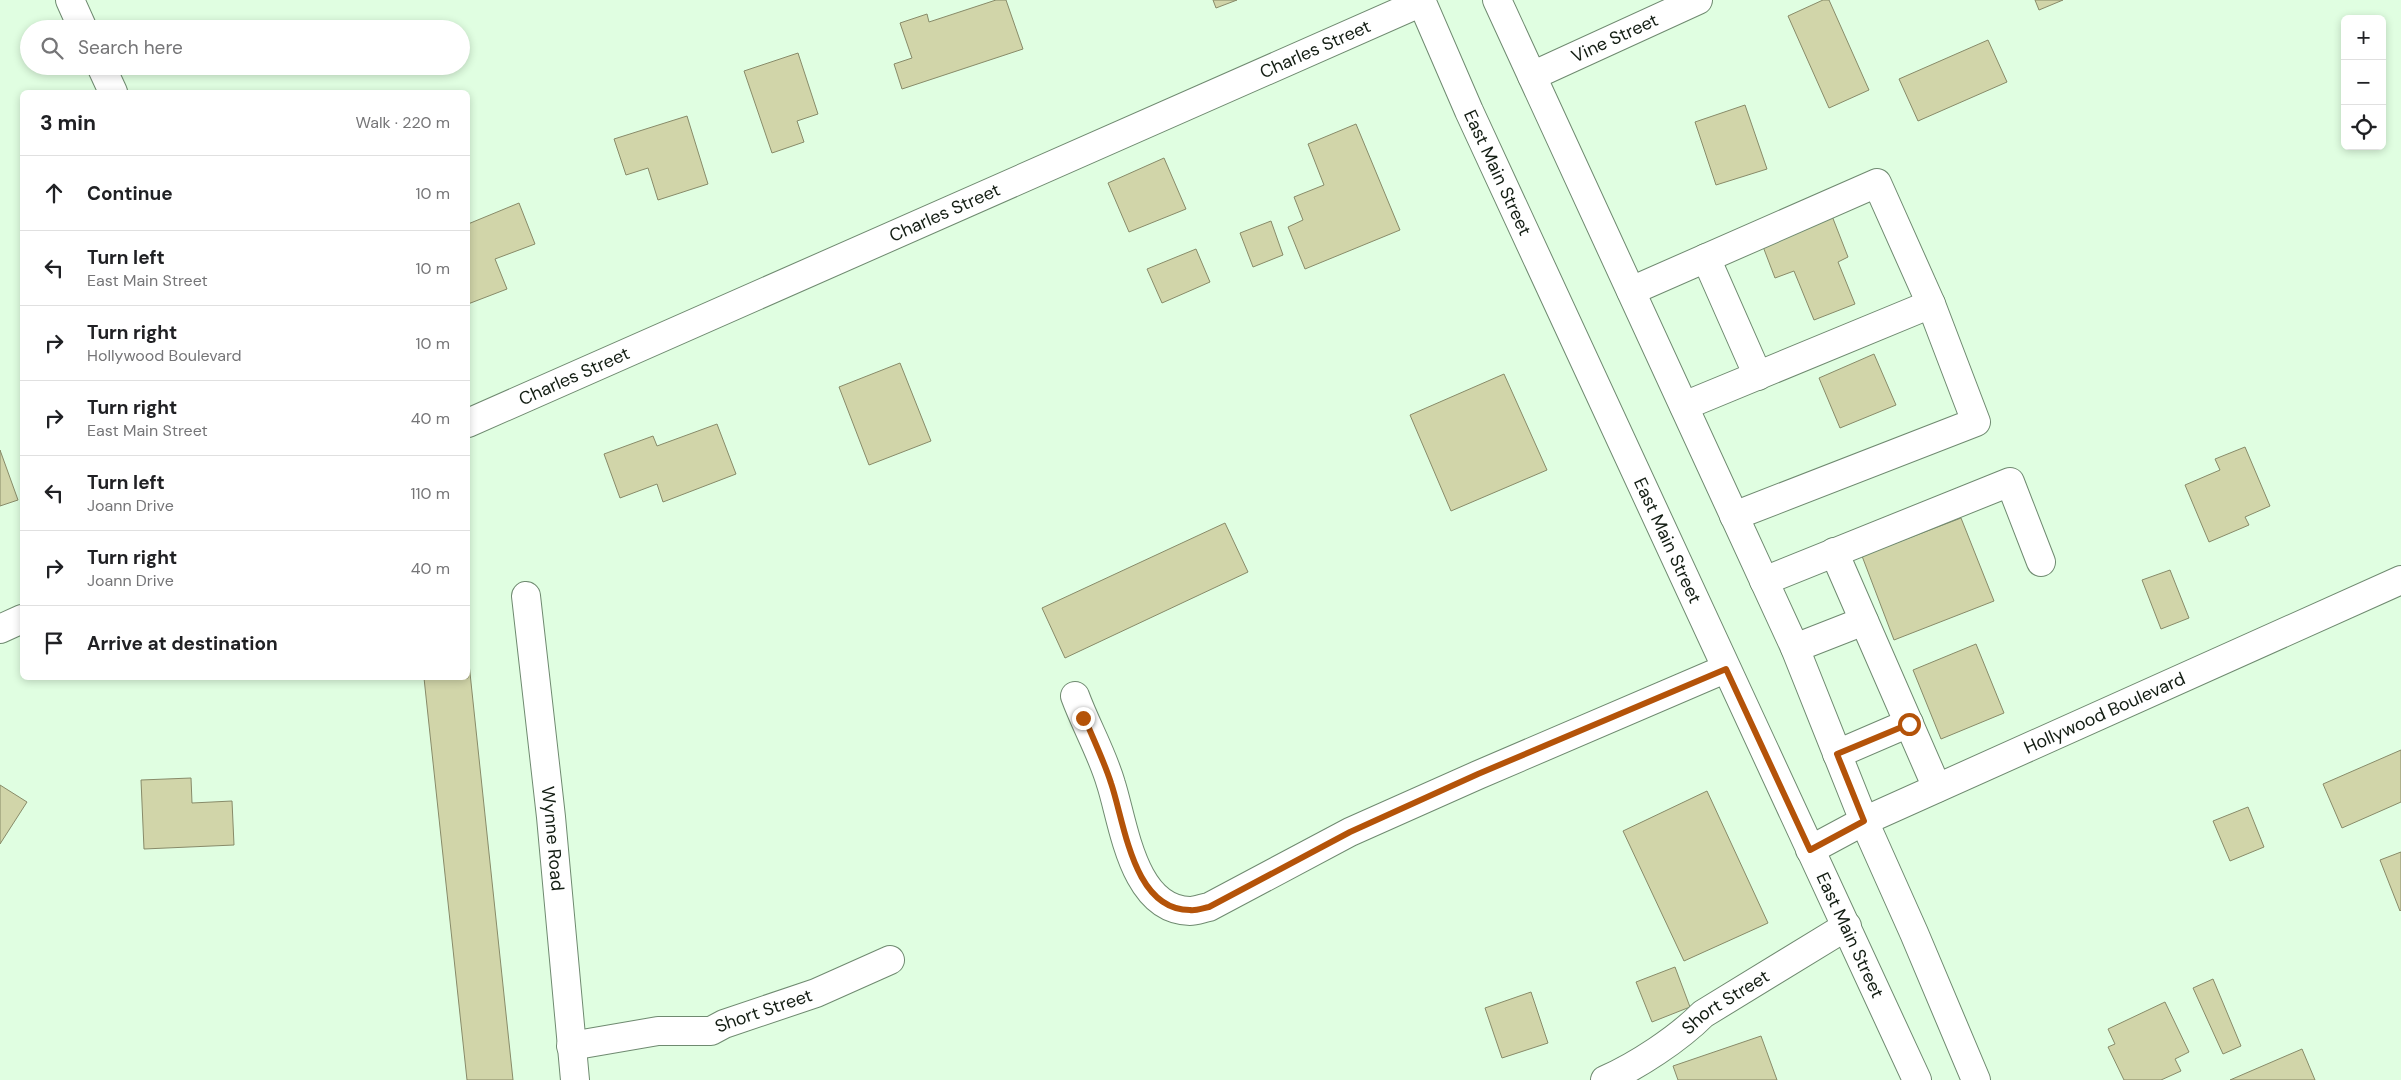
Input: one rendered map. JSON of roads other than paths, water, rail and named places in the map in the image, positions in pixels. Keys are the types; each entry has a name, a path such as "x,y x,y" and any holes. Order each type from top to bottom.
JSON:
{"street":[{"path":"70,0 79,20"},
{"path":"1497,0 1795,648 1864,821 1976,1080"},
{"name":"Vine Street","path":"1532,76 1698,0"},
{"name":"Charles Street","path":"470,422 1422,1"},
{"name":"East Main Street","path":"1422,1 1469,111 1917,1080"},
{"path":"104,75 112,90"},
{"path":"1631,291 1877,183 1931,304 1976,422 1734,516"},
{"path":"1706,258 1758,376"},
{"path":"1684,406 1931,304"},
{"path":"1764,581 2010,482 2042,562"},
{"path":"1834,552 1937,788"},
{"name":"Hollywood Boulevard","path":"1810,850 1864,821 2401,580"},
{"name":"Wynne Road","path":"526,596 551,817 575,1080"},
{"path":"0,629 20,620"},
{"path":"1795,648 1864,621"},
{"path":"1075,696 1111,782 1132,858 1141,878 1155,895 1170,907 1190,910 1209,907 1358,828 1726,669"},
{"path":"1837,754 1909,724"},
{"name":"Short Street","path":"1605,1080 1618,1074 1689,1028 1703,1014 1847,926"},
{"name":"Short Street","path":"571,1046 658,1031 711,1031 724,1024 816,993 890,960"}]}
